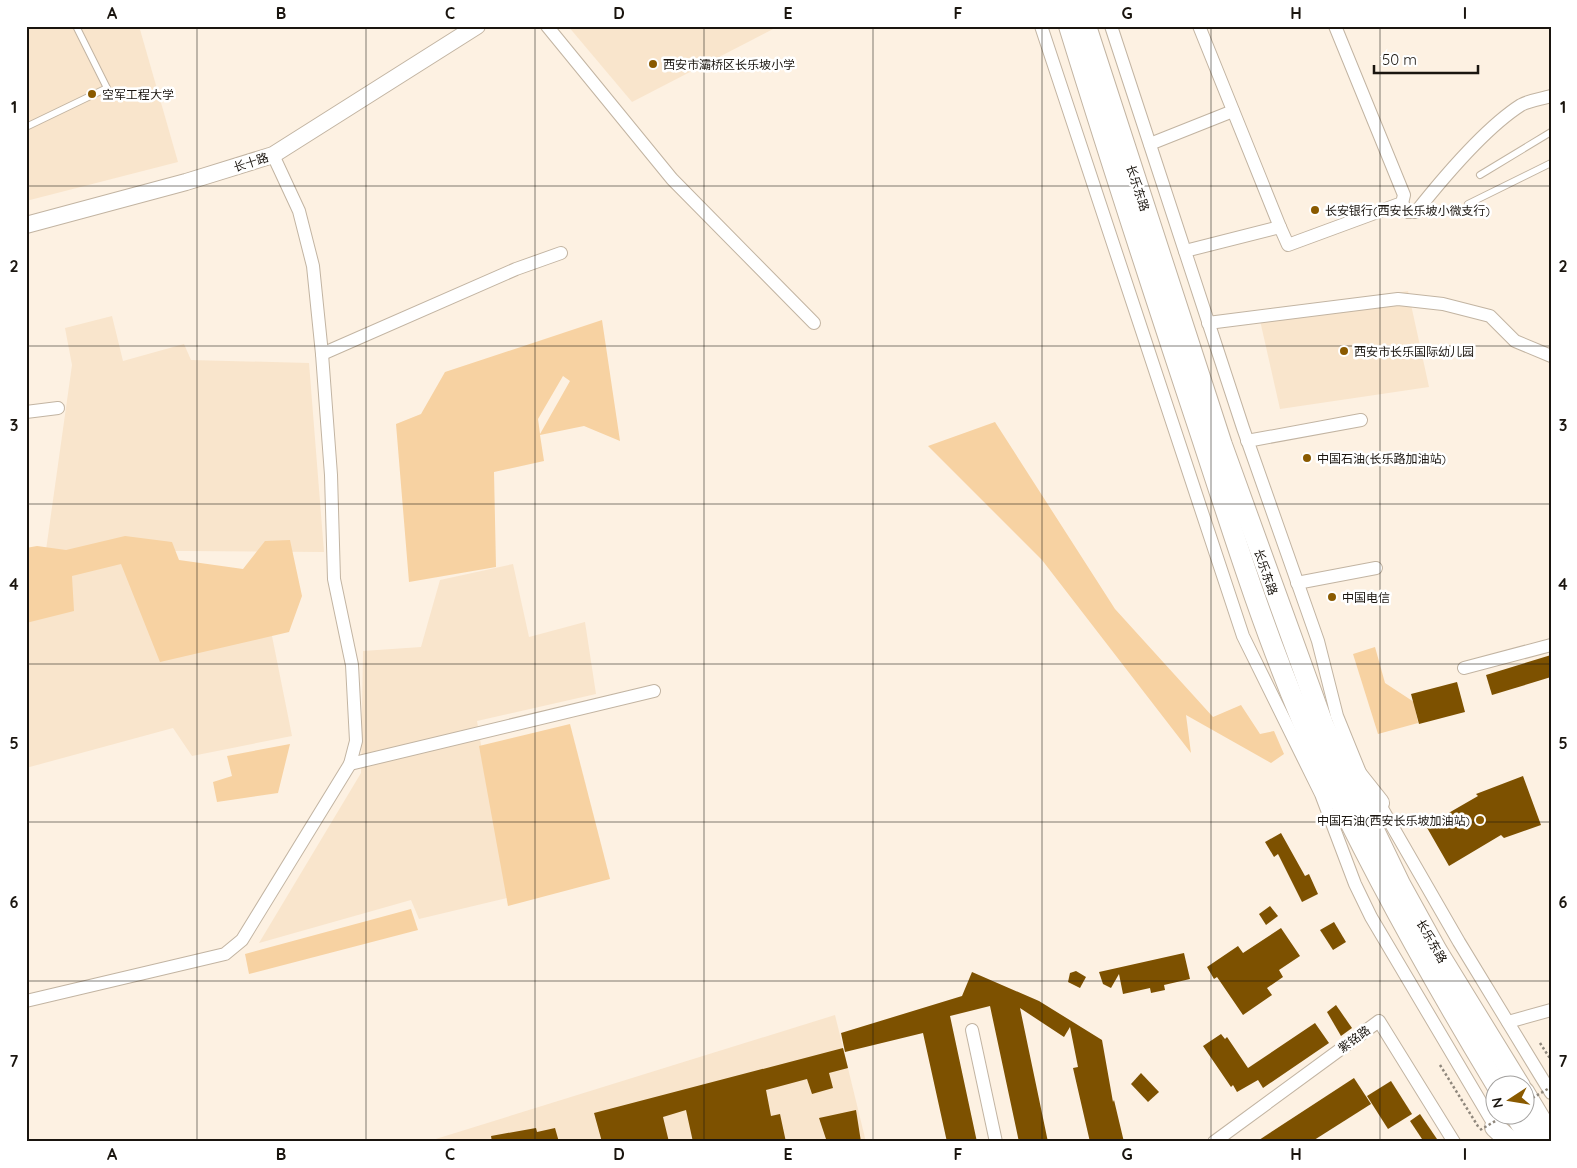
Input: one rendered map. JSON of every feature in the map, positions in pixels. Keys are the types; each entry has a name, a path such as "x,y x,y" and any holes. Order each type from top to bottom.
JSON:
{"main road":[{"name":"长乐东路","path":"1069,26 1172,349 1280,667 1326,773 1392,906 1430,976 1491,1076"},
{"name":"长乐东路","path":"1086,26 1222,445 1296,656 1330,740 1400,884 1438,951 1514,1076"},
{"path":"1330,740 1379,803"},
{"path":"1534,1109 1551,1137"},
{"path":"1522,1126 1532,1142"},
{"path":"1494,1130 1511,1142"}],"street":[{"name":"长十路","path":"26,225 186,182 273,155 477,26"},
{"path":"548,26 672,179 814,323"},
{"path":"1041,26 1243,636 1310,770 1333,821 1355,884 1371,917 1494,1130"},
{"path":"1111,26 1247,441 1318,640 1337,716 1361,774 1551,1092"},
{"path":"1199,26 1288,245 1402,203"},
{"path":"1335,26 1404,195 1402,203 1408,212 1416,212 1446,174 1505,117 1523,104 1551,96"},
{"path":"1150,144 1233,111"},
{"path":"26,1001 225,954 242,940 350,764 356,741 352,664 334,579 330,475 322,354 313,266 299,211 273,155"},
{"path":"1185,251 1280,227"},
{"path":"322,354 516,269 561,253"},
{"path":"1208,322 1398,299 1443,304 1490,316 1515,341 1551,356"},
{"path":"26,412 58,408"},
{"path":"1247,441 1361,420"},
{"path":"1298,583 1376,568"},
{"path":"1464,668 1551,645"},
{"path":"350,764 654,691"},
{"path":"1508,1022 1551,1010"},
{"name":"紫铭路","path":"1214,1142 1379,1021 1454,1142"},
{"path":"972,1030 996,1142"}],"lane":[{"path":"26,127 107,88 76,26"},
{"path":"1480,176 1551,132"},
{"path":"1468,204 1551,163"}],"path":[{"path":"1540,1043 1551,1060"},
{"path":"1440,1065 1494,1130"},
{"path":"1534,1097 1551,1087"}],"shaded area":[{"name":"空军工程大学","path":"26,26 139,26 178,162 26,201"},
{"name":"西安市灞桥区长乐坡小学","path":"568,26 779,26 632,102"},
{"name":"西安市长乐国际幼儿园","path":"1408,291 1429,387 1280,409 1259,316"},
{"path":"112,316 123,361 184,344 191,360 309,363 324,552 46,550 72,365 65,328"},
{"path":"602,320 620,441 584,426 540,435 544,461 494,472 496,567 409,582 396,424 421,414 445,372","holes":["563,376 570,381 540,434 538,419"]},
{"path":"995,422 1115,609 1213,717 1241,705 1260,734 1274,731 1284,754 1271,763 1186,715 1191,753 1042,560 928,446"},
{"path":"125,536 172,542 179,560 243,569 265,541 290,540 302,596 289,632 160,662 121,564 72,576 74,611 26,623 26,548 37,546 66,550"},
{"path":"127,552 269,621 292,736 192,756 173,728 26,768 26,604 71,571"},
{"path":"513,564 529,637 585,622 596,694 477,721 507,898 419,919 411,900 259,943 361,773 363,651 421,647 440,580"},
{"path":"1375,647 1385,683 1414,702 1418,723 1378,734 1353,654"},
{"path":"570,724 610,879 508,906 479,746"},
{"path":"290,744 278,793 217,802 213,782 232,776 227,756"},
{"path":"411,909 418,930 249,974 245,954"},
{"path":"835,1015 866,1142 426,1142"}],"building":[{"path":"1551,655 1551,677 1492,695 1486,675"},
{"path":"1457,682 1465,712 1419,724 1411,694"},
{"path":"1523,776 1541,825 1504,838 1501,835 1449,866 1426,826 1478,796 1476,794"},
{"path":"1281,833 1305,876 1309,874 1318,894 1302,902 1278,854 1274,857 1265,842"},
{"path":"1270,906 1278,916 1266,925 1259,914"},
{"path":"1334,922 1346,942 1333,950 1320,930"},
{"path":"1281,928 1300,956 1279,970 1283,977 1267,988 1272,995 1243,1015 1217,977 1214,979 1207,967 1238,946 1243,953"},
{"path":"1184,953 1190,979 1164,985 1165,990 1151,993 1150,988 1123,994 1119,974 1111,988 1103,984 1099,972"},
{"path":"1076,971 1086,977 1080,988 1068,982 1070,973"},
{"path":"972,972 1039,1001 1102,1040 1113,1102 1114,1100 1124,1142 1090,1142 1073,1068 1078,1067 1070,1027 1064,1037 1020,1008 1048,1142 1019,1142 990,1006 950,1016 977,1142 947,1142 923,1033 845,1052 841,1033 962,996"},
{"path":"1336,1005 1352,1028 1341,1036 1327,1012"},
{"path":"1315,1023 1329,1043 1263,1088 1258,1080 1237,1092 1233,1085 1231,1087 1203,1046 1221,1034 1225,1039 1227,1037 1248,1068"},
{"path":"843,1048 848,1068 829,1073 833,1088 812,1094 807,1079 766,1090 771,1116 780,1114 786,1142 693,1142 686,1110 663,1117 669,1142 602,1142 594,1113"},
{"path":"1141,1073 1159,1092 1148,1102 1131,1084"},
{"path":"1354,1078 1371,1104 1311,1142 1256,1142"},
{"path":"1391,1081 1412,1114 1388,1129 1367,1096"},
{"path":"856,1110 861,1142 827,1142 819,1118"},
{"path":"1420,1114 1439,1142 1424,1142 1410,1121"},
{"path":"536,1128 537,1132 555,1128 559,1142 492,1142 491,1136"}],"place":[{"name":"西安市灞桥区长乐坡小学","path":"653,64"},
{"name":"空军工程大学","path":"92,94"},
{"name":"长安银行(西安长乐坡小微支行)","path":"1315,210"},
{"name":"西安市长乐国际幼儿园","path":"1344,351"},
{"name":"中国石油(长乐路加油站)","path":"1307,458"},
{"name":"中国电信","path":"1332,597"},
{"name":"中国石油(西安长乐坡加油站)","path":"1480,820"}]}
